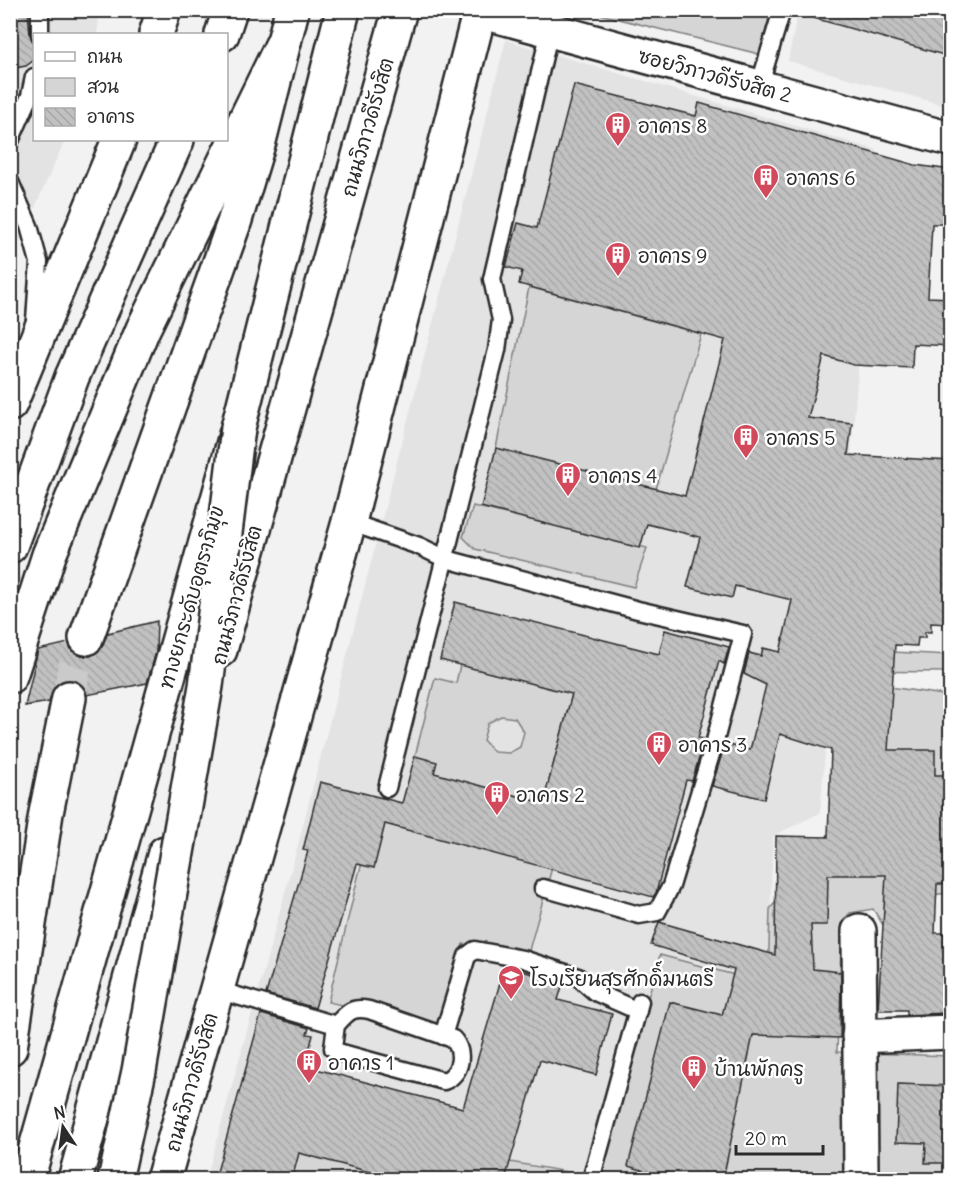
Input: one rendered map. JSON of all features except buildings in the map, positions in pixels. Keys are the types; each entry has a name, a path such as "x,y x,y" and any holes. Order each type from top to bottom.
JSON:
{"main road":[{"path":"154,33 164,10"},
{"path":"222,33 230,10"},
{"name":"ทางยกระดับอุตราภิมุข","path":"27,1179 238,428 343,10"},
{"name":"ถนนวิภาวดีรังสิต","path":"75,1179 282,426 400,10"},
{"name":"ถนนวิภาวดีรังสิต","path":"163,1179 349,522 480,11"},
{"name":"ซอยวิภาวดีรังสิต 2","path":"480,11 951,139"},
{"path":"86,638 230,234 260,141 288,26"},
{"path":"10,676 49,555 143,329 288,26"},
{"path":"10,404 119,141"},
{"path":"10,546 72,377 177,141"},
{"path":"116,1179 139,1071 206,686 238,428"},
{"path":"10,1048 46,813 69,698"},
{"path":"859,931 861,1173"},
{"path":"859,1036 951,1032"}],"lane":[{"path":"40,10 40,33"},
{"path":"152,10 154,33"},
{"path":"759,87 782,10"},
{"path":"387,788 497,350 501,320 492,279 550,30"},
{"path":"10,141 30,96 33,82"},
{"path":"10,182 29,226 39,262 33,348"},
{"path":"349,522 419,546 446,559 638,610 742,634 715,741 671,886 657,912 639,915 543,888"},
{"path":"443,1036 467,956 475,950 523,959 578,977 595,992 639,1006 591,1179"},
{"path":"217,990 336,1025"},
{"path":"359,1008 453,1039 459,1047 460,1054 455,1075 444,1081 338,1052 333,1048 336,1025 349,1010 359,1008"}],"shaded area":[{"path":"11,11 100,11 97,33 33,33 33,141 65,141 11,261"},
{"path":"798,11 950,11 950,107 788,61"},
{"path":"506,40 877,150 820,813 773,836 768,985 757,1179 206,1180 295,856"}],"green space":[{"path":"587,11 771,11 759,54"},
{"path":"529,287 701,334 656,489 496,448"},
{"path":"473,506 647,548 634,587 475,549 463,537"},
{"path":"834,649 950,655 950,672 833,671"},
{"path":"460,665 572,694 543,803 434,773 415,756 435,678 456,683","holes":["501,716 515,718 524,732 520,747 509,753 494,752 483,740 488,723"]},
{"path":"890,687 950,696 950,834 947,893 902,899 892,939 873,909 850,913 842,922 837,1052 950,1056 950,1179 597,1180 660,955 768,984 770,909 834,827"},
{"path":"377,817 553,864 528,954 463,944 439,1026 328,1002 359,873"},
{"path":"300,1126 580,1174 578,1180 290,1180"}],"tunnel":[{"path":"69,698 74,669 86,638"}],"place":[{"name":"อาคาร 8","path":"618,148"},
{"name":"อาคาร 6","path":"766,200"},
{"name":"อาคาร 9","path":"618,278"},
{"name":"อาคาร 5","path":"746,460"},
{"name":"อาคาร 4","path":"568,498"},
{"name":"อาคาร 3","path":"659,767"},
{"name":"อาคาร 2","path":"497,817"},
{"name":"โรงเรียนสุรศักดิ์มนตรี","path":"511,1001"},
{"name":"อาคาร 1","path":"309,1085"},
{"name":"บ้านพักครู","path":"694,1091"}]}
